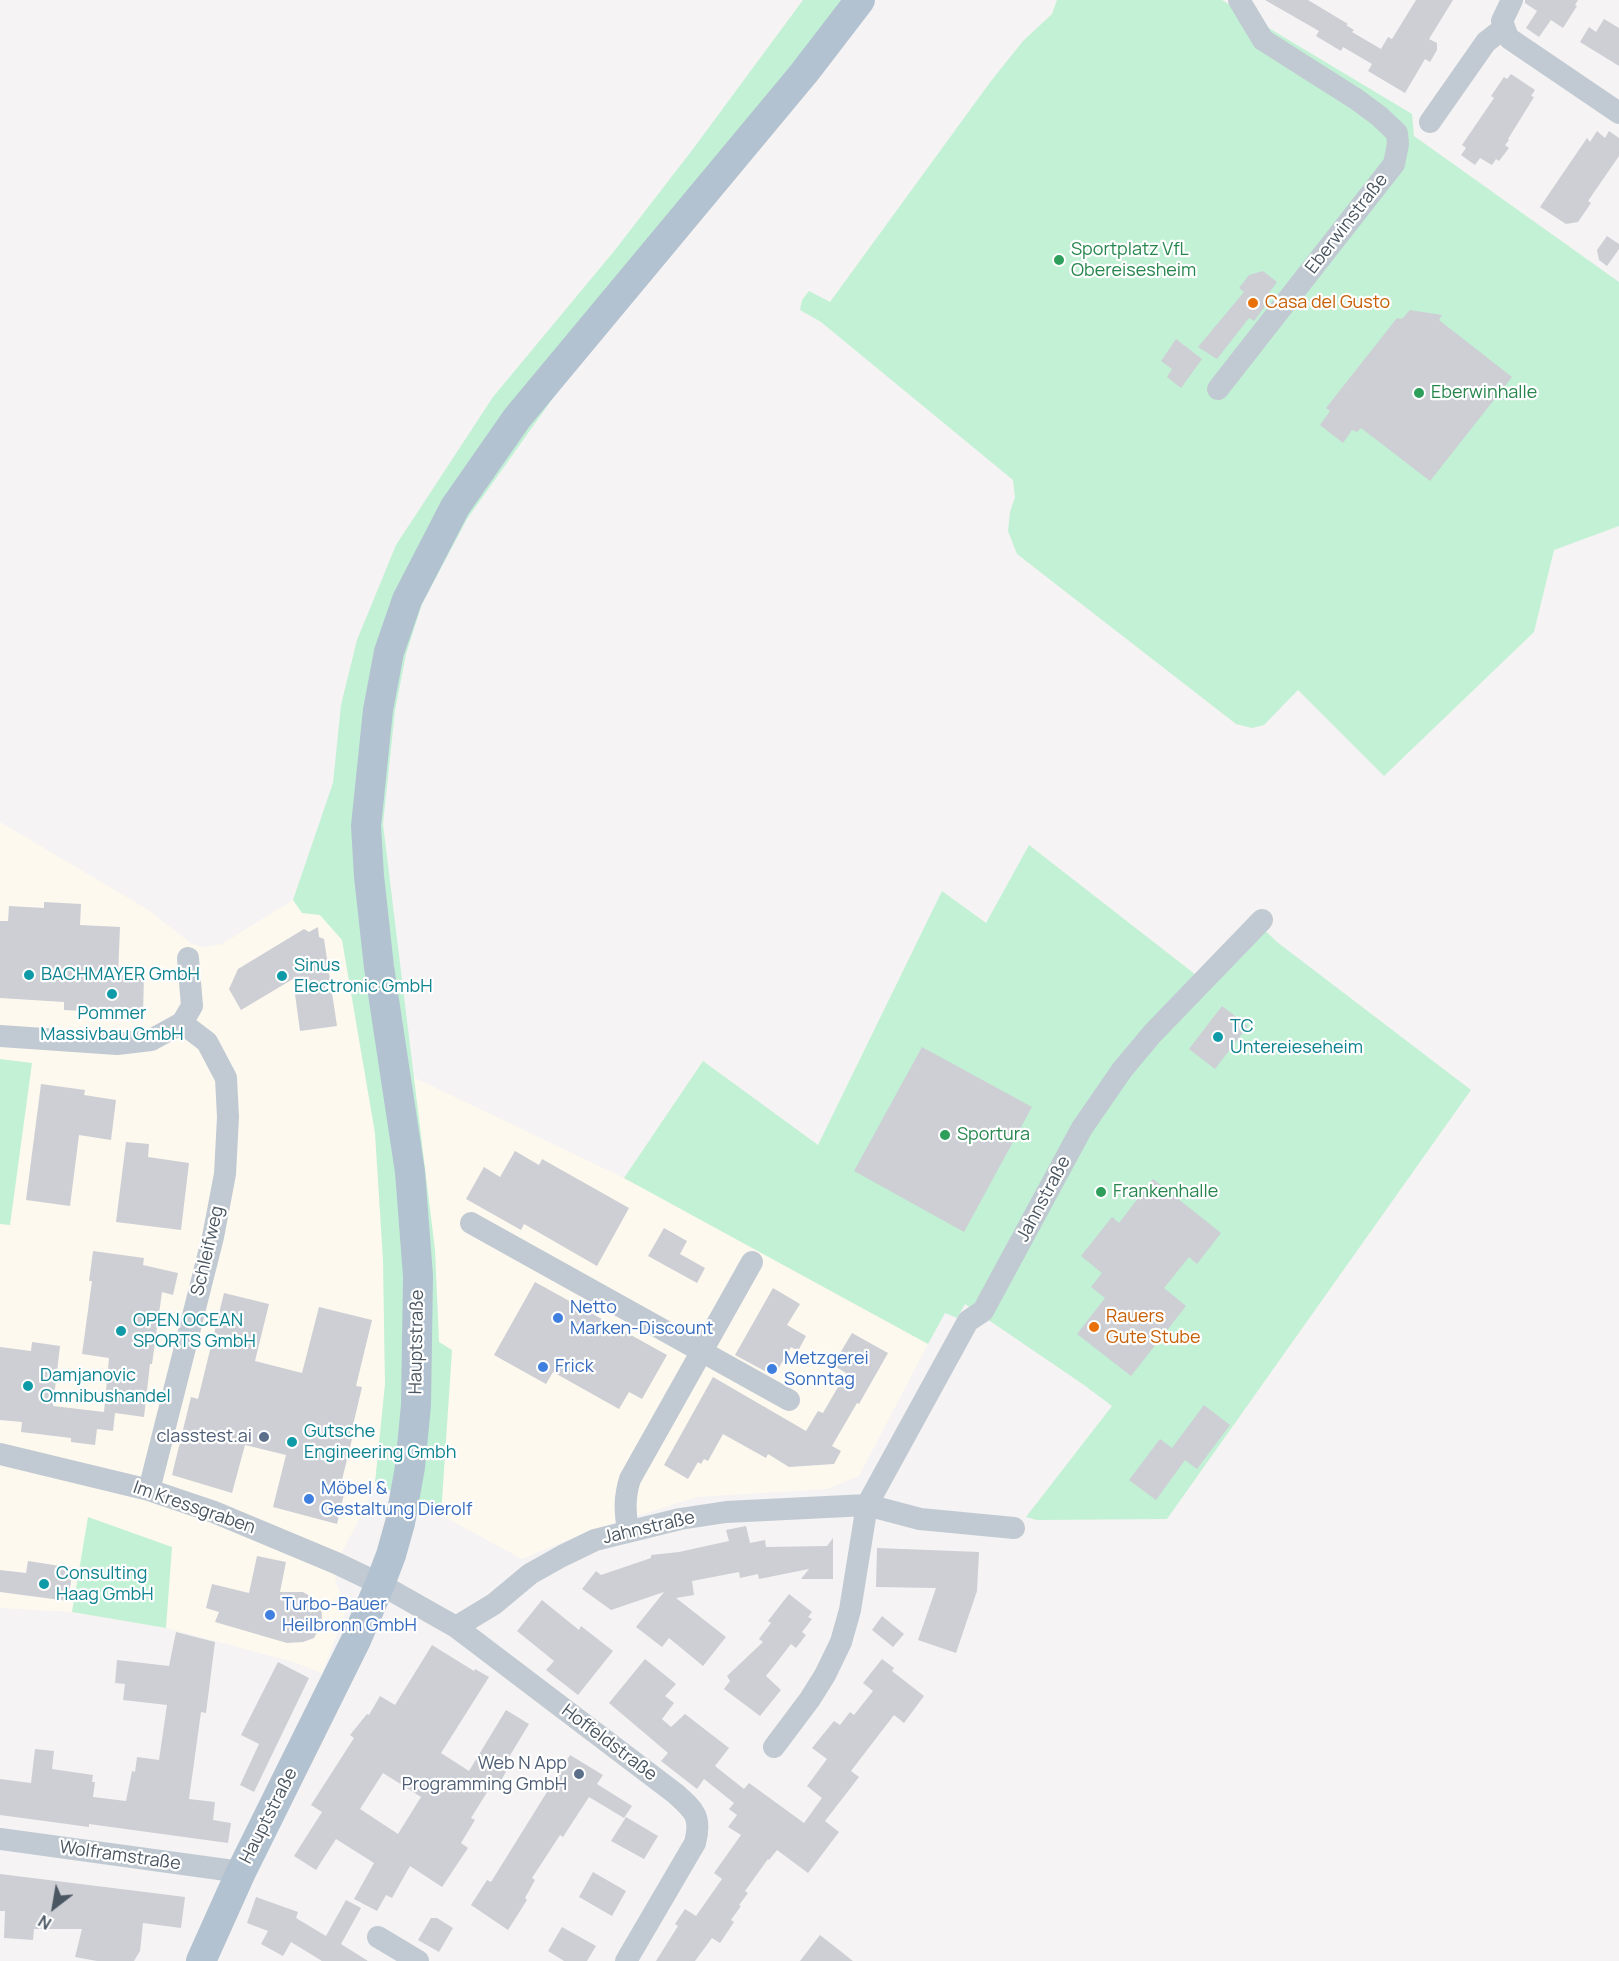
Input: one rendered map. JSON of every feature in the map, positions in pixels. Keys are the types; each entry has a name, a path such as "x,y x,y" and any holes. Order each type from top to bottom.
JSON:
{"main road":[{"name":"Hauptstraße","path":"201,1961 241,1872 356,1640 380,1584 397,1534 410,1467 416,1405 418,1276 410,1172 378,967 366,826 378,710 389,652 407,600 455,507 517,418 796,82 860,0"}],"street":[{"name":"Eberwinstraße","path":"1218,389 1394,164 1398,144 1397,133 1356,99 1263,40 1239,0"},
{"path":"1512,0 1502,21 1510,39 1619,113"},
{"path":"1430,123 1486,42 1504,28"},
{"name":"Jahnstraße","path":"867,1505 968,1321 983,1311 1082,1128 1122,1070 1152,1034 1262,920"},
{"path":"0,1036 117,1044 151,1040 182,1023 192,1006 188,958"},
{"name":"Schleifweg","path":"148,1490 213,1237 225,1174 228,1117 226,1078 207,1042 182,1023"},
{"path":"471,1223 789,1400"},
{"path":"628,1531 624,1510 630,1479 752,1262"},
{"name":"Im Kressgraben","path":"0,1454 148,1490 214,1512 380,1584"},
{"path":"774,1747 810,1700 841,1642 850,1610 867,1505"},
{"name":"Jahnstraße","path":"456,1627 494,1604 530,1574 562,1556 596,1540 680,1519 726,1512 867,1505 920,1519 1014,1528"},
{"name":"Hoffeldstraße","path":"380,1584 456,1627 676,1794 697,1817 699,1828 695,1843 626,1961"},
{"name":"Wolframstraße","path":"0,1839 241,1872"},
{"path":"378,1936 418,1961"}],"shaded area":[{"path":"0,822 145,908 192,944 205,947 222,944 293,900 302,913 320,915 342,940 375,1133 383,1260 385,1384 375,1483 343,1550 335,1580 347,1608 322,1673 294,1662 166,1628 72,1612 0,1608"},
{"path":"413,1077 624,1178 928,1344 859,1476 827,1489 697,1497 592,1530 522,1559 441,1515 452,1351 439,1342 435,1250"}],"green space":[{"path":"803,0 870,0 558,391 467,519 422,604 406,654 395,711 383,824 435,1250 439,1342 452,1350 441,1515 375,1483 385,1384 383,1260 375,1133 342,940 320,915 302,913 293,900 333,783 341,705 357,640 396,545 493,397 615,250"},
{"path":"1057,0 1222,0 1412,114 1414,136 1619,282 1619,526 1554,550 1534,632 1384,776 1298,690 1264,725 1252,728 1236,724 1017,554 1008,531 1010,512 1015,497 1013,480 821,322 800,310 802,300 809,291 830,302 991,81 1023,41 1052,14"},
{"name":"Frankenhalle","path":"1029,845 1196,975 1253,919 1277,942 1471,1090 1167,1519 1037,1520 1026,1517 1112,1406 965,1304 957,1318 945,1313 928,1344 624,1178 703,1061 818,1145 942,891 986,923"},
{"path":"0,1059 32,1063 10,1225 0,1224"},
{"path":"88,1517 172,1547 166,1628 72,1612"}],"building":[{"path":"1265,0 1308,0 1348,24 1346,25 1354,30 1352,32 1381,49 1388,37 1392,39 1416,0 1453,0 1429,39 1437,43 1437,50 1430,62 1425,59 1405,93 1368,71 1372,64 1343,47 1341,51 1316,36 1319,31"},
{"path":"1525,0 1578,0 1575,5 1577,6 1563,28 1551,20 1539,37 1526,28 1537,11 1525,3"},
{"path":"1604,19 1619,28 1619,66 1580,42 1589,27 1596,32"},
{"path":"1511,74 1535,90 1531,96 1534,97 1508,139 1505,145 1509,148 1499,161 1496,159 1492,165 1480,158 1475,165 1461,155 1466,148 1462,145 1494,98 1491,96 1504,77 1507,79"},
{"path":"1597,131 1605,138 1609,131 1619,138 1619,156 1588,201 1591,203 1578,222 1566,224 1540,207 1587,138 1590,142"},
{"path":"1607,236 1619,244 1619,249 1607,266 1599,260 1597,250"},
{"path":"1263,271 1277,282 1266,297 1270,300 1254,321 1249,318 1217,359 1198,347 1244,292 1239,288 1249,275"},
{"name":"Eberwinhalle","path":"1410,310 1442,315 1439,320 1512,377 1430,481 1361,428 1357,432 1352,430 1343,443 1320,425 1330,411 1326,408 1397,318 1402,319"},
{"path":"1176,339 1202,359 1181,388 1167,377 1172,369 1161,361"},
{"path":"44,902 81,904 80,925 120,927 118,975 144,976 143,1014 64,1010 64,1002 0,998 0,921 8,921 9,906 44,908"},
{"name":"Sinus Electronic GmbH","path":"318,927 319,937 324,939 337,1026 300,1031 293,979 241,1010 229,989 238,969 304,929 309,932"},
{"name":"TC Untereieseheim","path":"1222,1006 1248,1026 1215,1069 1189,1049"},
{"name":"Sportura","path":"922,1047 1032,1107 964,1232 854,1171"},
{"path":"41,1084 85,1090 84,1095 116,1100 111,1140 79,1135 70,1206 26,1200"},
{"path":"126,1142 149,1144 148,1157 189,1163 181,1230 116,1222"},
{"path":"515,1151 539,1165 542,1159 629,1208 597,1266 524,1224 521,1230 466,1199 484,1167 500,1177"},
{"name":"Frankenhalle","path":"1153,1179 1221,1233 1197,1264 1189,1257 1164,1288 1186,1306 1131,1376 1077,1334 1105,1298 1091,1287 1102,1273 1081,1256 1112,1217 1119,1223"},
{"path":"664,1228 687,1241 680,1254 705,1268 697,1283 648,1256"},
{"path":"93,1251 144,1258 143,1265 178,1273 173,1295 162,1292 144,1417 115,1413 113,1431 97,1429 95,1445 71,1442 71,1438 21,1432 22,1422 0,1420 0,1347 31,1351 32,1342 60,1346 53,1406 104,1412 109,1358 82,1354 92,1281 89,1281"},
{"name":"Netto Marken-Discount","path":"535,1282 667,1355 642,1399 629,1392 619,1409 553,1372 546,1384 494,1355"},
{"path":"773,1288 800,1304 787,1325 806,1336 798,1351 791,1347 774,1376 735,1355"},
{"path":"224,1293 269,1304 255,1361 302,1373 319,1307 372,1320 356,1386 362,1387 340,1488 345,1490 337,1524 273,1507 286,1455 245,1445 232,1493 172,1475 191,1397 198,1399"},
{"path":"852,1333 888,1353 832,1446 841,1451 834,1464 789,1467 768,1454 766,1458 723,1434 708,1461 704,1459 701,1464 698,1462 688,1479 664,1465 713,1377 806,1431 818,1411 823,1413 846,1373 833,1365"},
{"path":"1204,1405 1230,1425 1197,1469 1185,1460 1156,1500 1129,1480 1160,1439 1172,1448"},
{"path":"746,1526 750,1543 765,1540 766,1547 827,1546 833,1538 833,1579 801,1579 809,1569 759,1579 758,1574 740,1578 739,1572 692,1581 694,1595 676,1598 726,1637 703,1666 669,1638 662,1647 636,1627 664,1592 611,1610 582,1589 596,1571 601,1575 651,1558 651,1555 679,1552 729,1541 726,1530"},
{"path":"877,1548 979,1552 977,1591 956,1653 918,1640 936,1588 876,1587"},
{"name":"Turbo-Bauer Heilbronn GmbH","path":"257,1556 286,1562 280,1592 303,1592 315,1599 321,1606 320,1627 314,1638 303,1642 287,1643 215,1622 219,1612 206,1608 212,1584 249,1593"},
{"name":"Consulting Haag GmbH","path":"28,1561 73,1568 68,1601 0,1592 0,1570 26,1573"},
{"path":"789,1594 812,1612 808,1617 812,1619 802,1632 806,1635 796,1648 791,1644 766,1676 781,1690 760,1716 724,1689 730,1681 727,1676 763,1642 759,1639 771,1623 768,1621"},
{"path":"542,1600 579,1630 581,1626 613,1651 578,1695 546,1670 554,1661 517,1631"},
{"path":"882,1616 904,1634 893,1647 872,1630"},
{"path":"176,1632 215,1642 206,1713 201,1712 189,1799 215,1802 213,1820 231,1823 228,1843 89,1824 89,1827 0,1815 0,1779 31,1783 35,1749 54,1751 52,1769 93,1775 92,1782 95,1782 93,1797 126,1801 137,1757 159,1760 167,1705 123,1700 125,1684 115,1683 117,1660 169,1666"},
{"path":"432,1645 474,1671 475,1669 489,1677 441,1753 469,1771 506,1710 529,1724 503,1767 507,1770 499,1784 494,1781 471,1818 475,1820 461,1843 468,1848 442,1887 410,1866 392,1898 386,1895 377,1911 354,1899 374,1863 336,1839 316,1870 294,1856 322,1812 311,1805 354,1738 350,1735 367,1714 369,1715 380,1696 395,1705","holes":["383,1773 421,1797 398,1834 360,1809"]},
{"path":"645,1659 676,1684 665,1696 674,1703 662,1719 671,1727 685,1714 729,1748 715,1766 744,1789 749,1783 804,1823 822,1798 807,1786 827,1759 812,1748 834,1721 840,1725 850,1712 854,1715 873,1691 863,1683 882,1659 894,1668 892,1671 924,1696 904,1723 894,1715 851,1771 859,1777 825,1821 839,1832 808,1873 777,1850 745,1891 748,1893 739,1905 741,1906 731,1920 734,1922 720,1943 712,1938 695,1961 656,1961 678,1926 675,1924 685,1909 696,1916 722,1879 714,1873 741,1835 728,1827 737,1815 729,1809 734,1803 704,1779 697,1789 661,1761 668,1753 609,1703"},
{"path":"278,1662 309,1678 254,1792 240,1785 259,1744 241,1735"},
{"path":"570,1755 603,1775 597,1784 632,1806 624,1818 589,1797 563,1837 560,1835 532,1878 535,1880 525,1898 527,1900 508,1930 471,1905 487,1880 491,1882"},
{"path":"626,1817 658,1836 644,1859 611,1841"},
{"path":"593,1872 626,1891 612,1916 579,1897"},
{"path":"0,1874 185,1897 181,1928 143,1923 140,1951 134,1961 97,1961 75,1957 82,1929 34,1929 33,1940 4,1938 5,1911 0,1911"},
{"path":"256,1897 298,1912 296,1918 326,1936 346,1900 361,1908 341,1944 368,1961 322,1961 291,1942 283,1956 261,1944 268,1931 247,1923"},
{"path":"431,1918 437,1918 453,1928 439,1952 418,1940"},
{"path":"562,1927 596,1946 587,1961 564,1961 548,1951"},
{"path":"820,1935 853,1961 800,1961"}],"place":[{"name":"Sportplatz VfL Obereisesheim","path":"1059,260"},
{"name":"Casa del Gusto","path":"1253,303"},
{"name":"Eberwinhalle","path":"1419,393"},
{"name":"BACHMAYER GmbH","path":"29,975"},
{"name":"Sinus Electronic GmbH","path":"282,976"},
{"name":"Pommer Massivbau GmbH","path":"112,994"},
{"name":"TC Untereieseheim","path":"1218,1037"},
{"name":"Sportura","path":"945,1135"},
{"name":"Frankenhalle","path":"1101,1192"},
{"name":"Netto Marken-Discount","path":"558,1318"},
{"name":"Rauers Gute Stube","path":"1094,1327"},
{"name":"OPEN OCEAN SPORTS GmbH","path":"121,1331"},
{"name":"Frick","path":"543,1367"},
{"name":"Metzgerei Sonntag","path":"772,1369"},
{"name":"Damjanovic Omnibushandel","path":"28,1386"},
{"name":"classtest.ai","path":"264,1437"},
{"name":"Gutsche Engineering Gmbh","path":"292,1442"},
{"name":"Möbel & Gestaltung Dierolf","path":"309,1499"},
{"name":"Consulting Haag GmbH","path":"44,1584"},
{"name":"Turbo-Bauer Heilbronn GmbH","path":"270,1615"},
{"name":"Web N App Programming GmbH","path":"579,1774"}]}
